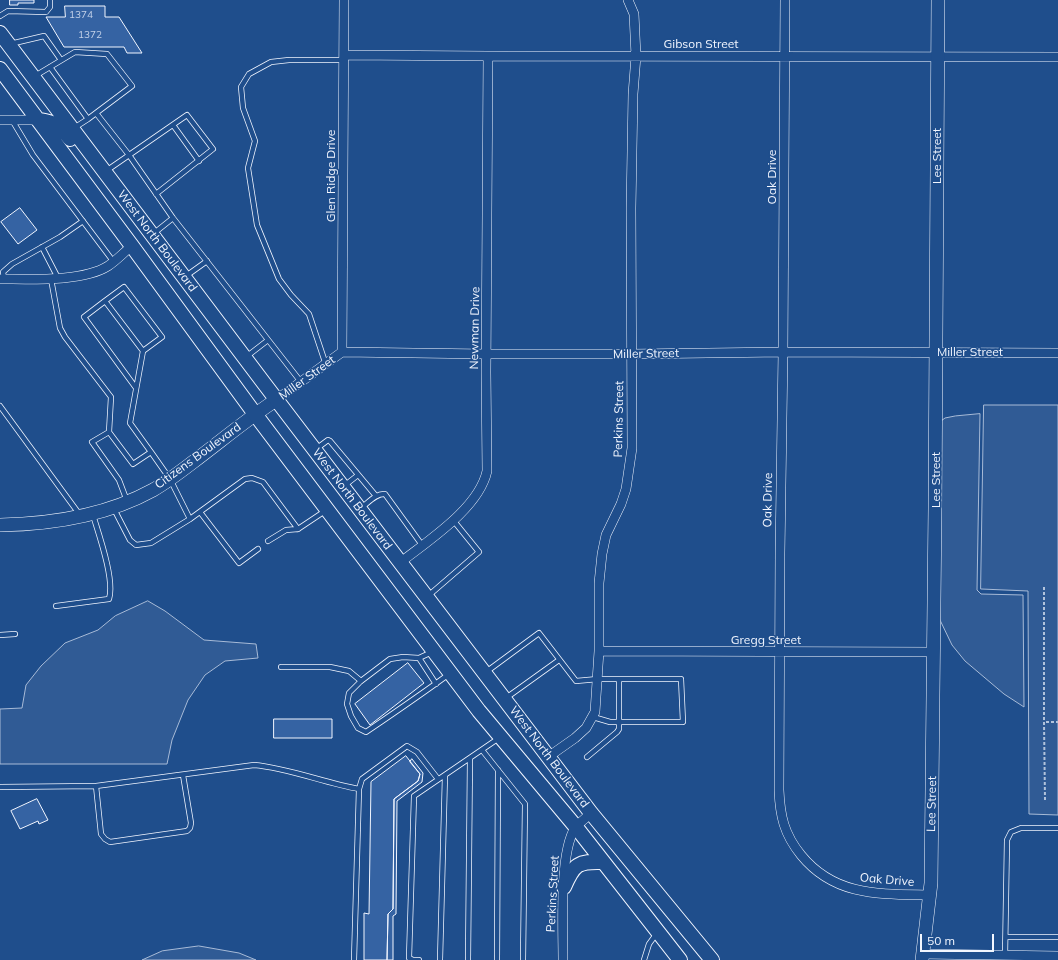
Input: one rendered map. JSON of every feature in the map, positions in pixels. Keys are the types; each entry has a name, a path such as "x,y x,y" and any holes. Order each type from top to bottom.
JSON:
{"main road":[{"name":"West North Boulevard","path":"0,33 276,400 401,562 591,814 712,960"},
{"name":"West North Boulevard","path":"0,69 255,414 434,651 500,737 576,828 680,960"},
{"path":"39,120 53,123 60,127 114,198 128,203"},
{"path":"564,887 573,869 582,863 603,862"}],"street":[{"name":"Glen Ridge Drive","path":"342,352 344,0"},
{"name":"Perkins Street","path":"548,757 575,738 586,728 593,717 597,703 599,583 602,554 606,535 621,504 626,489 630,467 632,448 633,94 636,56 634,14 628,0"},
{"name":"Oak Drive","path":"785,0 783,352 779,652 780,807 787,834 796,848 807,862 830,881 844,886 882,894 930,895"},
{"name":"Lee Street","path":"923,957 930,895 934,652 938,0"},
{"name":"Gibson Street","path":"344,58 488,56 1058,57"},
{"name":"Newman Drive","path":"401,562 453,520 469,504 481,488 485,480 487,470 486,354 488,56"},
{"path":"0,120 39,120"},
{"path":"2,279 55,279 99,271 113,262 132,246"},
{"name":"Miller Street","path":"255,414 301,383 342,352 486,354 783,352 1058,353"},
{"name":"Citizens Boulevard","path":"0,525 45,523 114,508 153,490 170,479 255,414"},
{"name":"Gregg Street","path":"599,651 934,652"},
{"name":"Perkins Street","path":"563,960 565,861 569,843 576,828 591,814"},
{"path":"923,957 1058,956"}],"lane":[{"path":"0,16 8,10 46,12 50,7 50,0"},
{"path":"9,45 44,36 61,60"},
{"path":"33,77 75,52 107,54 132,86 73,129"},
{"path":"326,365 309,314 291,295 279,279 257,225 248,168 255,141 243,108 241,87 249,74 271,62 344,58"},
{"path":"50,67 88,119"},
{"path":"96,113 129,155 173,218 301,383"},
{"path":"105,172 187,115 213,150 156,194"},
{"path":"12,120 33,154 113,262"},
{"path":"173,125 199,161"},
{"path":"152,235 173,218"},
{"path":"2,279 3,272 12,264 60,237 83,221"},
{"path":"42,247 55,279 60,328 65,337 111,397 109,432 133,464 151,452"},
{"path":"184,278 207,261"},
{"path":"136,388 84,317 124,287 162,337 143,351 130,423 170,479 190,519"},
{"path":"105,301 143,351"},
{"path":"245,358 268,340"},
{"path":"0,406 87,515 107,563 111,594 109,599 56,606"},
{"path":"109,432 92,442 119,480 127,502"},
{"path":"315,450 328,440 330,441 376,496"},
{"path":"343,487 358,475"},
{"path":"114,508 130,540 136,545 142,545 151,543 190,519 245,479 252,478 263,482 298,529"},
{"path":"360,509 376,496 385,494 422,545"},
{"path":"268,541 286,530 298,529 327,510"},
{"path":"200,512 239,563 258,549"},
{"path":"427,597 479,552 453,520"},
{"path":"484,673 539,633 576,681 598,679 681,679 683,722 610,722 593,717"},
{"path":"0,635 15,634"},
{"path":"434,651 419,658 403,657 390,659 361,681 349,694 347,704 351,716 358,728 366,732 451,673"},
{"path":"419,658 436,684"},
{"path":"505,699 559,660"},
{"path":"281,667 330,667 349,671 361,681"},
{"path":"587,757 617,732 619,722 619,679"},
{"path":"419,960 410,958 414,796 500,737"},
{"path":"354,960 359,788 362,779 407,746 417,752 438,779"},
{"path":"482,750 525,804 523,960"},
{"path":"468,960 470,758"},
{"path":"0,787 96,786 254,765 267,766 340,785 359,788"},
{"path":"497,960 498,770"},
{"path":"96,786 101,834 110,842 187,831 190,828 191,823 183,775"},
{"path":"440,960 445,775"},
{"path":"1010,957 1006,937 1007,840 1011,832 1021,828 1058,828"},
{"path":"644,960 649,944 658,932"},
{"path":"1006,937 1058,937"}],"path":[{"path":"1044,588 1045,800"},
{"path":"1044,722 1058,722"}],"shaded area":[{"path":"984,405 1058,405 1058,815 1029,814 1028,591 981,589"},
{"path":"980,414 977,590 981,594 1023,595 1024,707 1004,694 965,661 952,645 939,618 941,421 945,418 955,416"},
{"path":"148,601 165,611 204,640 256,644 258,658 225,661 205,675 188,700 172,740 167,764 0,764 0,709 22,708 26,685 41,666 65,643 98,630 115,616"},
{"path":"199,946 239,953 256,960 142,960 162,951"}],"building":[{"path":"10,0 34,0 34,3 18,3 18,5 10,5"},
{"path":"65,6 105,6 105,17 119,17 142,53 127,53 124,47 64,47 46,17 65,17"},
{"path":"20,208 37,230 18,244 1,222"},
{"path":"408,663 424,683 370,725 355,704"},
{"path":"274,719 332,719 332,738 274,738"},
{"path":"406,756 420,774 418,781 394,799 393,909 388,914 387,960 364,960 364,913 369,914 371,782"},
{"path":"412,759 423,773 422,782 397,801 396,914 393,916 393,960 387,960 388,914 393,909 394,799 418,781 420,774 410,762"},
{"path":"37,799 48,820 39,824 38,821 20,829 11,811"}]}
